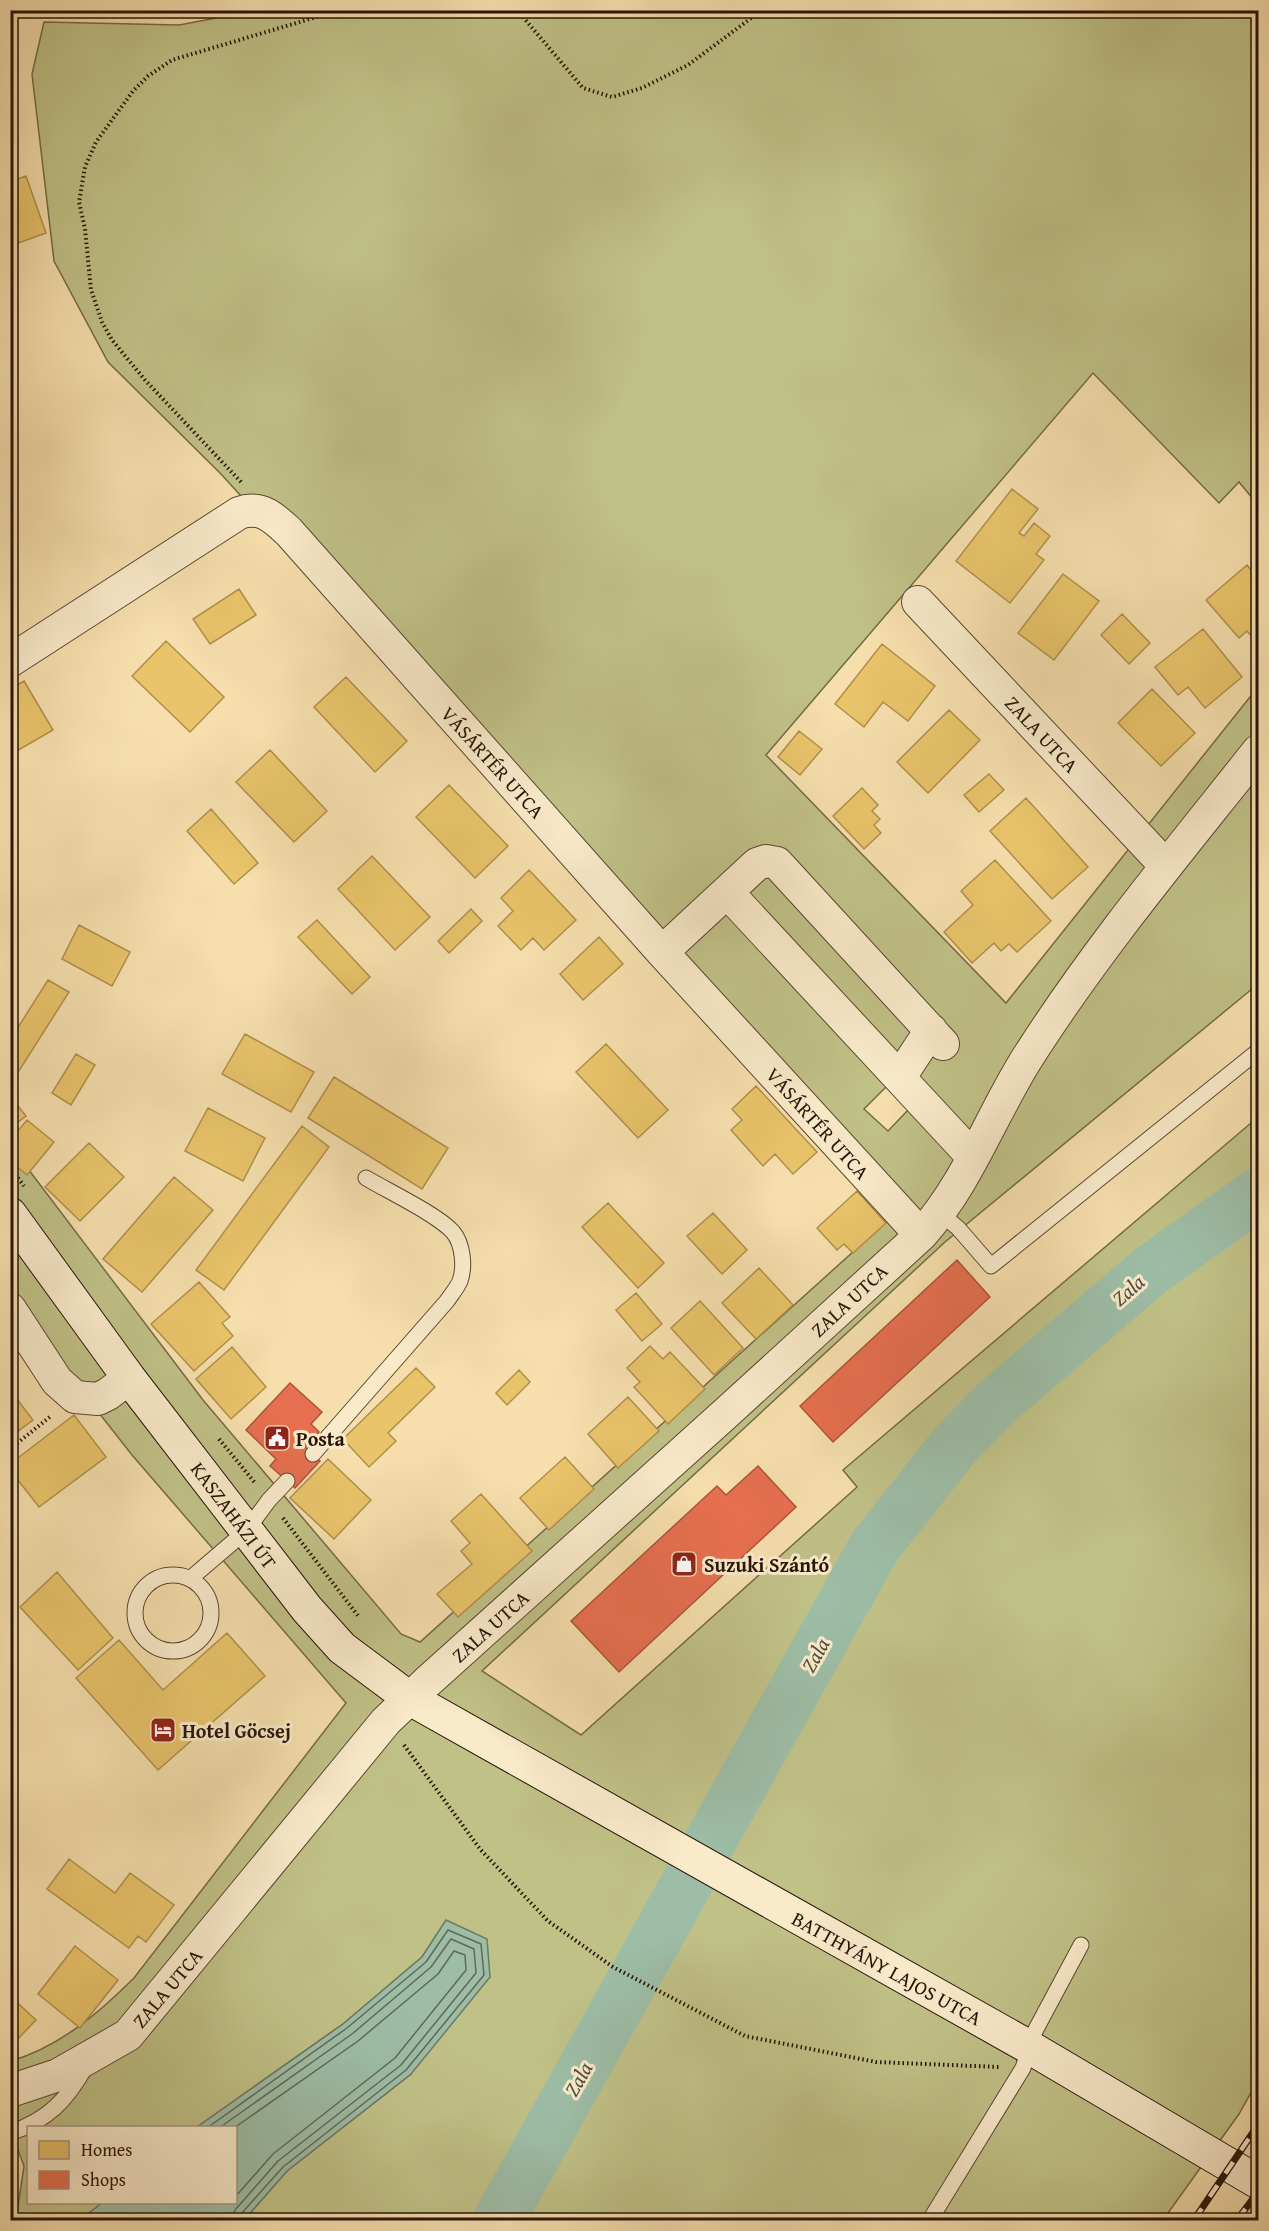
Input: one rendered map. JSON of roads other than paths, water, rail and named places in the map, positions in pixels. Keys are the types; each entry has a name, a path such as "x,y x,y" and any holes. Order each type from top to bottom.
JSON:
{"street":[{"name":"VÁSÁRTÉR UTCA","path":"10,661 239,513 248,510 265,513 289,532 662,952 930,1224"},
{"name":"ZALA UTCA","path":"918,602 1166,866"},
{"name":"ZALA UTCA","path":"10,2091 58,2075 128,2035 386,1721 725,1414 930,1224 958,1185 1025,1061 1099,952 1258,751"},
{"path":"662,952 757,864 766,861 777,863 937,1037 900,1077"},
{"path":"727,892 972,1156"},
{"name":"KASZAHÁZI ÚT","path":"10,1214 129,1378 246,1531 307,1609 342,1648 409,1698 513,1758"},
{"path":"10,1309 57,1381 75,1396 98,1399 129,1378"},
{"name":"BATTHYÁNY LAJOS UTCA","path":"513,1758 975,2017 1026,2058 1141,2111 1258,2182"}],"lane":[{"path":"930,1224 958,1228 991,1266 1258,1051"},
{"path":"313,1454 447,1301 460,1281 462,1262 460,1245 452,1232 437,1220 366,1178"},
{"path":"190,1578 246,1531 269,1500 287,1481"},
{"path":"178,1574 190,1578 201,1585 212,1609 211,1621 206,1633 197,1643 186,1649 173,1652 160,1649 149,1643 141,1634 136,1622 135,1610 138,1598 144,1587 154,1579 178,1574"},
{"path":"930,2220 1026,2058 1035,2031 1081,1945"},
{"path":"10,2133 42,2118 59,2104 73,2090 92,2056"}],"water":[{"path":"446,1920 487,1939 490,1977 411,2074 287,2171 244,2220 80,2220 101,2204 237,2204 237,2126 198,2126 343,2024 422,1957"}],"waterway":[{"name":"Zala","path":"499,2220 875,1546 955,1445 996,1403 1151,1270 1258,1194"}],"railway":[{"path":"1194,2220 1258,2125"},
{"path":"1237,2220 1258,2192"}],"place":[{"name":"Posta","path":"277,1438"},
{"name":"Suzuki Szántó","path":"684,1564"},
{"name":"Hotel Göcsej","path":"163,1730"}]}
